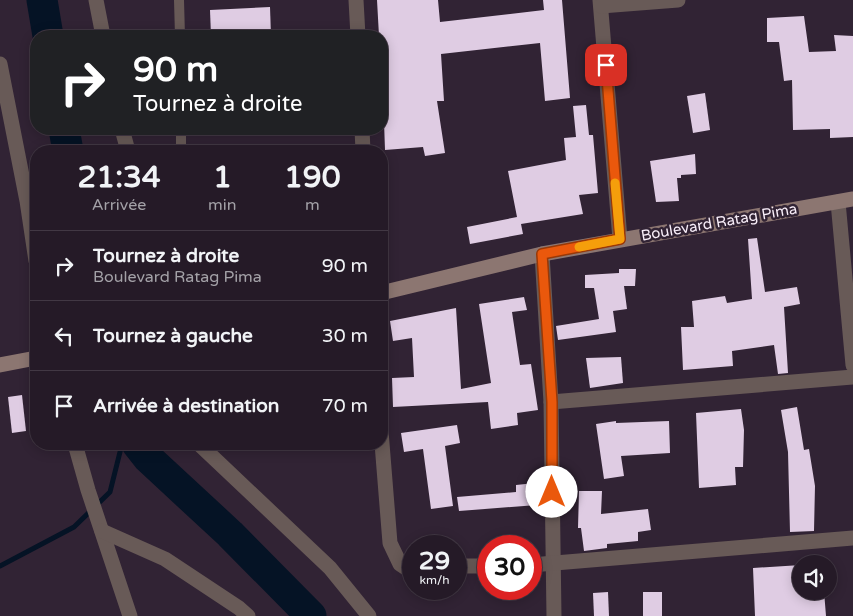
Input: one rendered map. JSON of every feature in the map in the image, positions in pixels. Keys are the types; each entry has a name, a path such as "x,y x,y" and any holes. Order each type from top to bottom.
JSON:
{"street":[{"path":"96,0 102,30"},
{"path":"356,0 358,30"},
{"path":"620,239 601,3 678,0"},
{"path":"0,64 30,221"},
{"path":"845,200 853,365"},
{"name":"Boulevard Ratag Pima","path":"388,291 542,254 845,200"},
{"path":"542,254 552,402 554,616"},
{"path":"0,365 30,359"},
{"path":"552,402 853,377"},
{"path":"77,450 130,616"},
{"path":"206,450 330,568 369,616"},
{"path":"383,450 390,543 402,565"},
{"path":"102,531 164,558 248,616"},
{"path":"542,564 853,538"}],"lane":[{"path":"179,0 180,30"}],"building":[{"path":"377,0 438,0 440,22 544,10 543,0 562,0 570,98 545,101 540,43 441,54 444,101 437,101 445,153 425,156 423,147 388,150 388,145 385,145 384,135 388,135 388,30 379,30"},
{"path":"270,7 271,30 211,30 210,10"},
{"path":"804,16 809,52 836,51 834,35 853,36 853,137 830,138 830,129 793,130 792,80 784,81 779,42 767,42 767,18"},
{"path":"705,93 710,130 693,133 687,96"},
{"path":"586,105 589,135 593,135 598,193 579,195 583,214 521,224 523,234 470,244 467,227 517,217 508,171 566,160 564,138 576,137 573,106"},
{"path":"695,154 696,174 681,175 681,178 677,178 679,201 656,202 650,161"},
{"path":"757,238 765,292 797,287 800,304 784,307 788,373 778,374 774,345 732,351 733,366 683,370 681,327 694,327 692,301 725,296 727,303 752,299 748,239"},
{"path":"619,269 636,269 635,286 624,286 627,309 613,311 616,332 558,340 556,326 599,319 594,288 585,288 585,275 619,273"},
{"path":"524,297 527,310 512,312 520,365 531,364 538,410 517,413 518,425 491,429 488,402 393,407 392,378 414,377 412,338 393,341 390,321 456,308 461,389 491,383 479,304"},
{"path":"621,357 623,383 590,388 586,358"},
{"path":"22,395 26,431 12,433 8,397"},
{"path":"797,407 804,450 809,449 815,486 814,531 790,532 788,452 781,410"},
{"path":"741,409 744,430 743,467 735,467 736,485 699,488 696,413"},
{"path":"616,421 616,423 669,421 670,453 621,456 624,476 604,479 596,424"},
{"path":"457,425 460,443 445,446 453,506 431,509 423,449 404,452 401,433"},
{"path":"535,483 537,505 459,511 457,497 516,492 516,485"},
{"path":"579,491 602,491 601,514 648,509 651,530 638,532 638,541 607,544 607,548 584,551 581,528 578,528"},
{"path":"792,566 792,600 825,600 826,616 755,616 753,568"},
{"path":"608,592 609,616 594,616 593,593"},
{"path":"643,592 662,592 662,616 643,616"}],"waterway":[{"path":"42,0 47,30"},
{"path":"65,135 67,145"},
{"path":"0,566 74,527 110,492 120,450"},
{"path":"142,450 230,534 311,616"}],"slow traffic":[{"path":"579,247 620,239 615,183"}],"route":[{"path":"552,492 552,402 542,254 620,239 606,65"}]}
